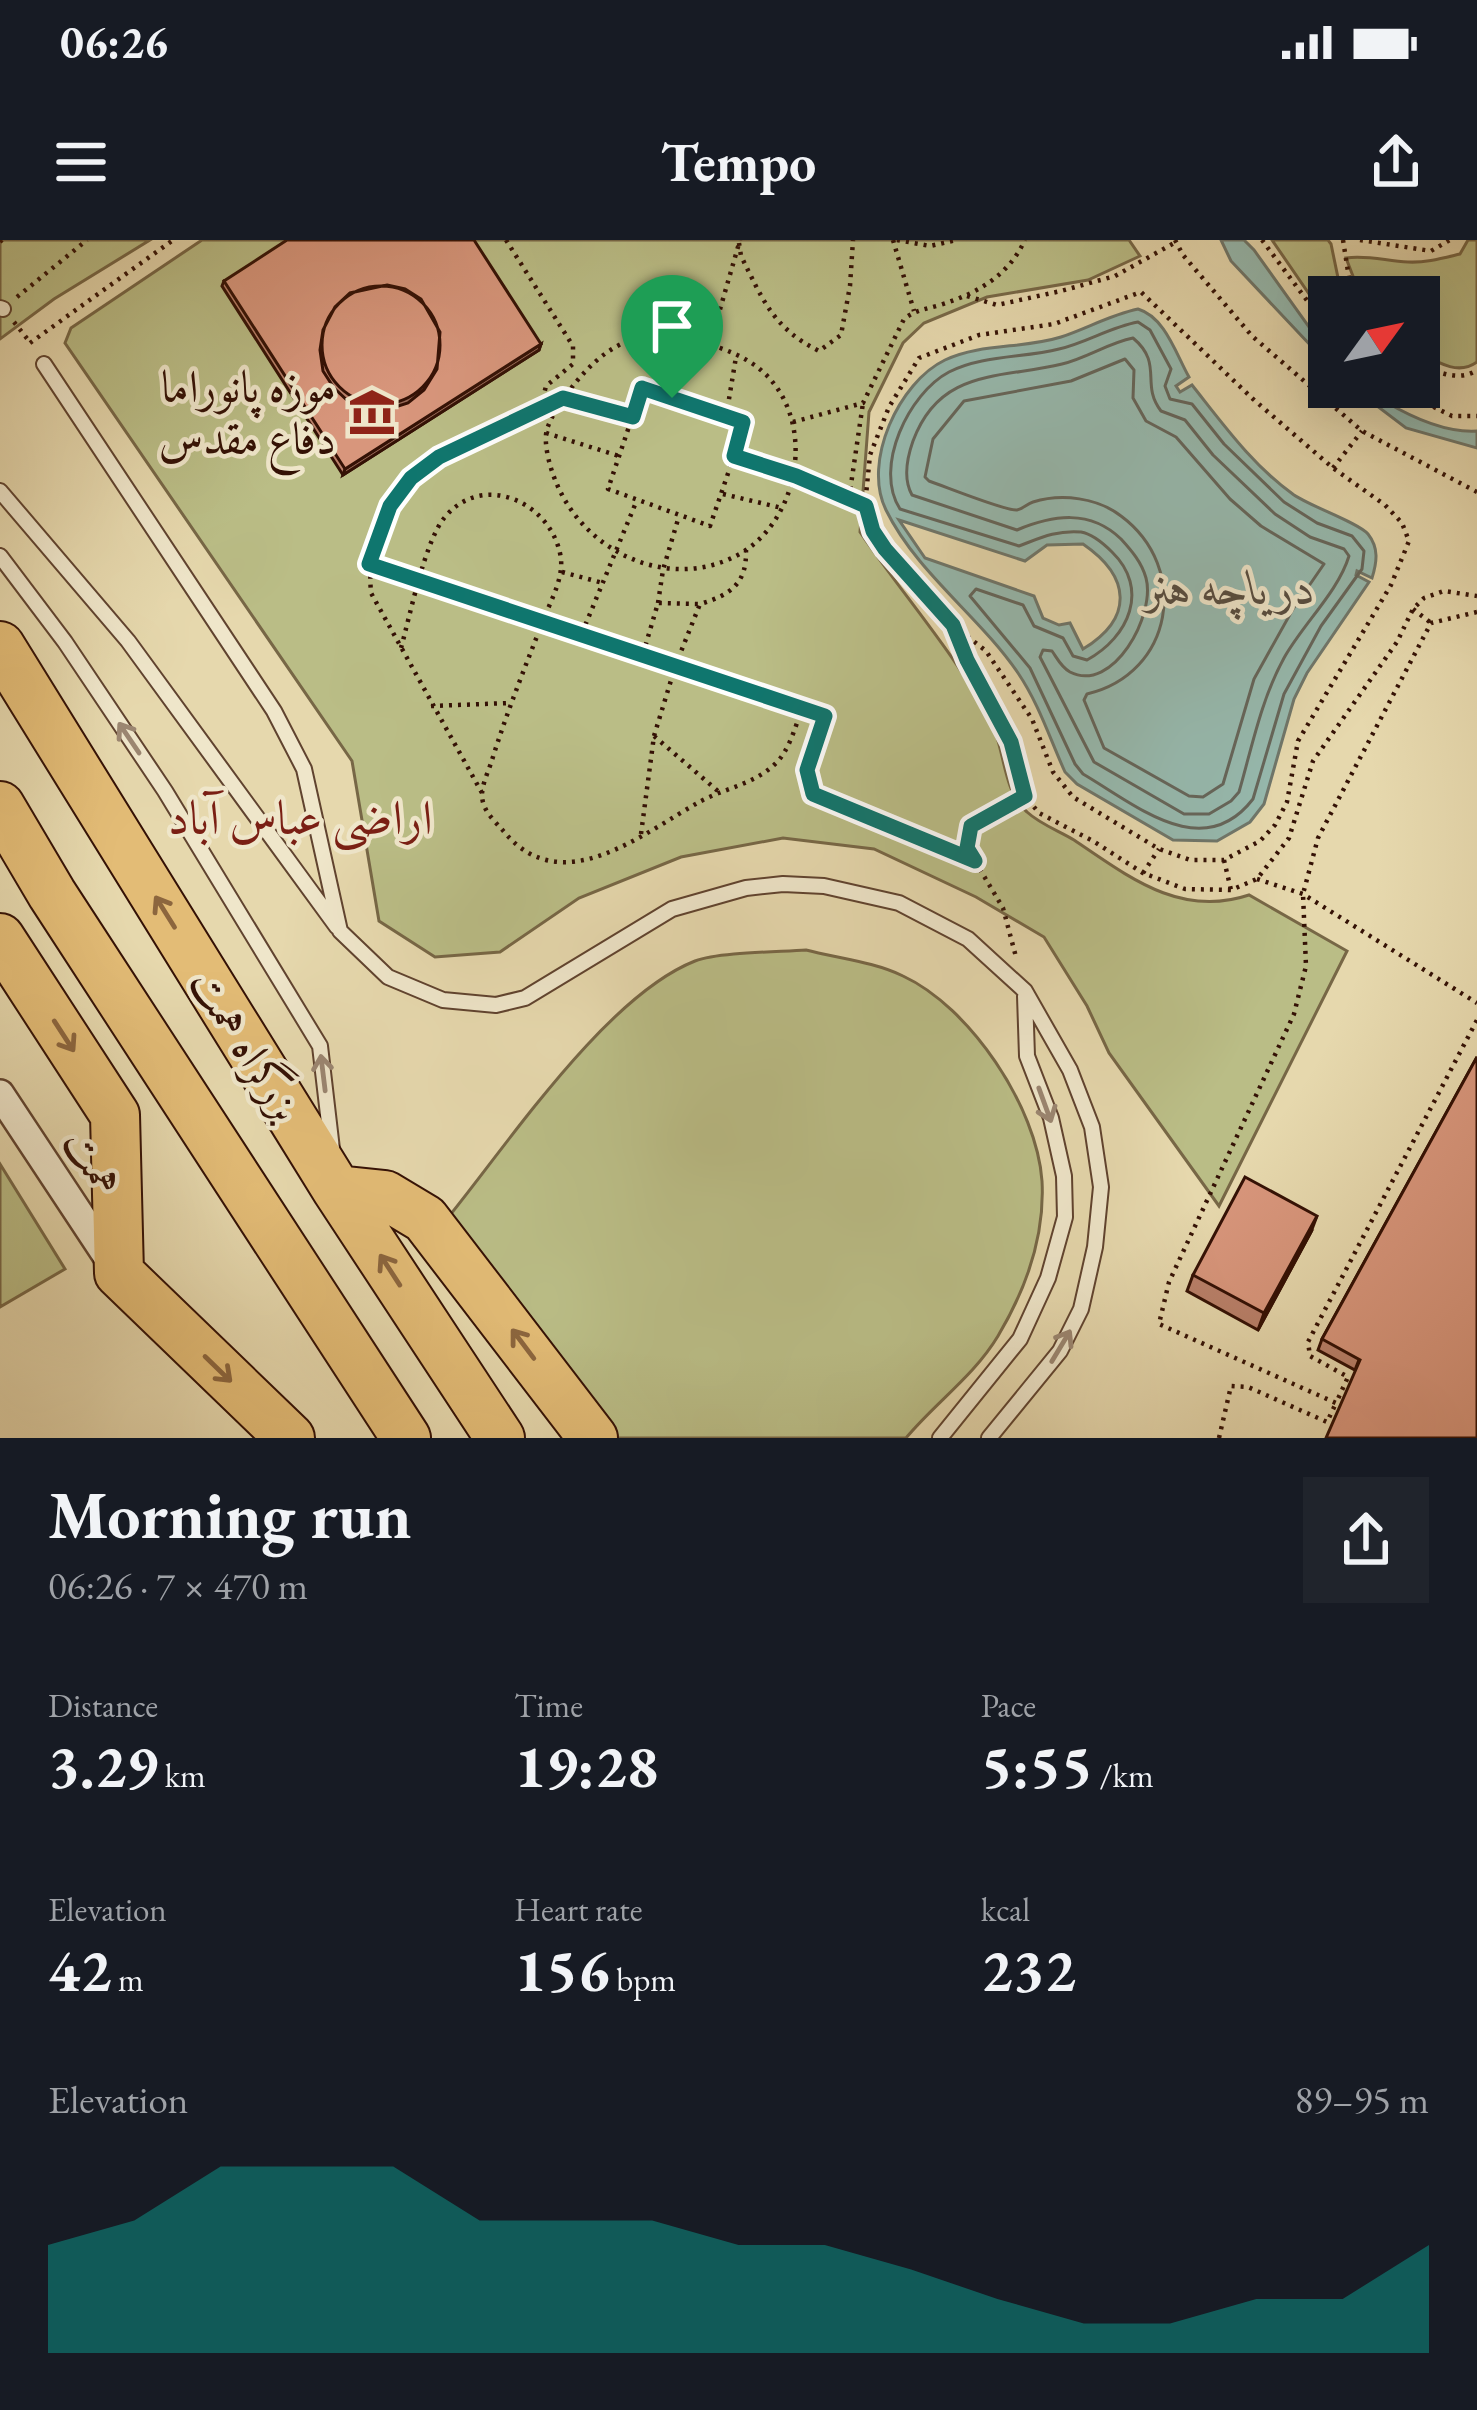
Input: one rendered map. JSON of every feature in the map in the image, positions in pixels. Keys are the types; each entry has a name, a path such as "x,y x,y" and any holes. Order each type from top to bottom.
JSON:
{"highway":[{"name":"بزرگراه همت","path":"0,646 337,1190 500,1438"},
{"name":"بزرگراه همت","path":"0,806 406,1438"},
{"path":"0,938 115,1114 119,1274 290,1438"},
{"path":"337,1190 385,1195 425,1220 593,1438"}],"street":[{"name":"همت","path":"0,1094 119,1274"}],"lane":[{"path":"44,364 274,711 304,769 340,931"},
{"path":"0,491 128,641 340,931 388,977 443,1000 496,1005 525,998 672,910 746,888 783,884 824,886 899,903 968,939 1025,991 1070,1070 1092,1126 1100,1187 1095,1247 1081,1309 1060,1351 989,1438"},
{"path":"0,556 65,642 165,791 320,1046 337,1190"},
{"path":"940,1438 1020,1339 1042,1295 1065,1217 1064,1176 1051,1118 1027,1056 1025,991"}],"path":[{"path":"44,364 2,308 88,240"},
{"path":"30,343 173,240"},
{"path":"506,240 573,346 573,364 546,386 541,409"},
{"path":"739,242 741,256 776,323 819,351 841,335 853,240"},
{"path":"914,311 895,240 930,246 957,240"},
{"path":"849,499 863,403 904,319 1001,276 1025,240"},
{"path":"1262,240 1308,302"},
{"path":"1342,240 1348,276"},
{"path":"1360,240 1431,251 1450,240"},
{"path":"964,296 997,304 1024,300 1115,276 1175,241 1252,335 1362,430 1477,491"},
{"path":"710,344 739,242"},
{"path":"1142,292 1253,399 1402,523 1409,541 1403,562 1298,741 1287,802 1275,825 1260,841 1224,860 1190,860 1159,849 1062,786 1032,719 986,651 953,625 885,549 873,531 866,506 870,455 889,407 919,358 979,335 1054,324 1142,292"},
{"path":"668,332 710,344 754,364 772,382 793,422 796,476 766,532 746,550 717,564 663,571 616,552 582,526 566,506 551,471 545,433 563,398 596,358 616,344 642,334 668,332"},
{"path":"672,398 687,338"},
{"path":"726,417 736,356"},
{"path":"1440,371 1468,377 1477,370"},
{"path":"642,388 672,398 743,422 710,526 608,489 642,388"},
{"path":"633,417 563,398 439,457 411,478 390,506 369,564 371,593 431,706 448,728 485,808 514,843 538,859 559,864 585,861 626,846 773,766 784,754 803,707"},
{"path":"793,422 863,403"},
{"path":"1435,408 1451,416 1477,416"},
{"path":"1333,468 1362,430"},
{"path":"545,433 620,456"},
{"path":"734,456 866,506"},
{"path":"723,494 782,508"},
{"path":"400,649 440,522 455,506 485,495 517,500 545,519 561,555 561,572 510,703 482,793"},
{"path":"582,633 637,500"},
{"path":"643,654 679,514"},
{"path":"658,603 700,604 724,597 737,587 746,568 746,550"},
{"path":"369,564 825,716 807,770 813,794 975,861"},
{"path":"561,572 603,583"},
{"path":"953,625 1011,742 1025,796 1039,813 1143,873 1185,889 1231,890 1257,879 1289,838 1312,761 1385,660 1413,609 1424,598 1444,591 1477,596"},
{"path":"641,834 655,736 700,604"},
{"path":"1413,609 1431,623"},
{"path":"1336,1403 1159,1324 1169,1282 1294,1014 1306,966 1303,894 1318,838 1431,623 1477,612"},
{"path":"431,706 510,703"},
{"path":"655,736 719,792"},
{"path":"1025,796 971,826 967,848 1004,908 1025,991"},
{"path":"1143,873 1159,849"},
{"path":"1224,860 1231,890"},
{"path":"1257,879 1303,894 1477,1003"},
{"path":"1219,1438 1232,1386 1240,1384 1327,1423 1348,1377 1310,1356 1308,1342 1477,1020"}],"green space":[{"path":"0,240 150,240 54,299 0,339"},
{"path":"202,240 1129,240 1140,256 1088,280 987,297 924,323 903,343 869,412 860,532 976,694 995,730 1013,793 1027,812 1156,890 1200,901 1249,895 1347,951 1219,1206 1109,1053 1087,1006 1044,937 976,897 874,849 783,838 681,857 579,898 500,952 435,957 379,921 352,761 65,343 71,328"},
{"path":"1272,240 1328,240 1331,244 1338,276 1308,276 1308,292"},
{"path":"1468,240 1477,240 1477,362 1455,368 1440,363 1440,276 1353,276 1346,258 1408,262 1460,254"},
{"path":"806,950 903,976 952,1011 996,1062 1028,1122 1042,1181 1037,1242 1025,1281 988,1350 906,1438 604,1438 446,1220 593,1038 661,979 706,958"},
{"path":"0,1164 65,1269 0,1307"}],"water":[{"path":"1221,240 1244,240 1308,326 1308,343 1231,261"},
{"name":"دریاچه هنر","path":"1128,312 1147,313 1169,337 1189,377 1176,386 1180,392 1192,385 1265,471 1294,495 1363,530 1375,550 1372,578 1357,571 1356,575 1369,582 1294,699 1264,804 1250,822 1217,841 1173,840 1077,784 1065,772 1018,673 914,554 886,510 880,491 882,447 889,425 928,371 959,355 1047,341","holes":["899,520 1025,561 1047,545 1083,544 1099,557 1118,584 1120,597 1118,611 1100,637 1083,649 1070,623 1059,625 1043,618 1034,596 925,558"]},
{"path":"1380,408 1396,408 1453,430 1477,431 1477,448 1406,428"}],"building":[{"name":"موزه پانوراما دفاع مقدس","path":"287,240 474,240 541,344 345,469 224,281","holes":["387,285 421,299 440,332 437,369 424,390 408,403 368,409 349,402 323,371 323,330 335,307 350,293"]},
{"path":"381,286 404,291 423,303 435,322 440,345 435,368 423,387 404,399 381,404 358,399 339,387 327,368 322,345 327,322 339,303 358,291"},
{"path":"1477,1057 1477,1438 1326,1438 1360,1360 1322,1339"},
{"path":"1245,1177 1317,1216 1264,1313 1193,1275"}],"place":[{"name":"موزه پانوراما دفاع مقدس","path":"372,412"}],"district":[{"name":"اراضی عباس آباد","path":"300,817"}],"route":[{"path":"642,388 672,398 743,422 734,456 866,506 873,531 885,549 953,625 1011,742 1025,796 971,826 967,848 975,861 813,794 807,770 825,716 369,564 390,506 411,478 439,457 563,398 633,417 642,388"}]}
